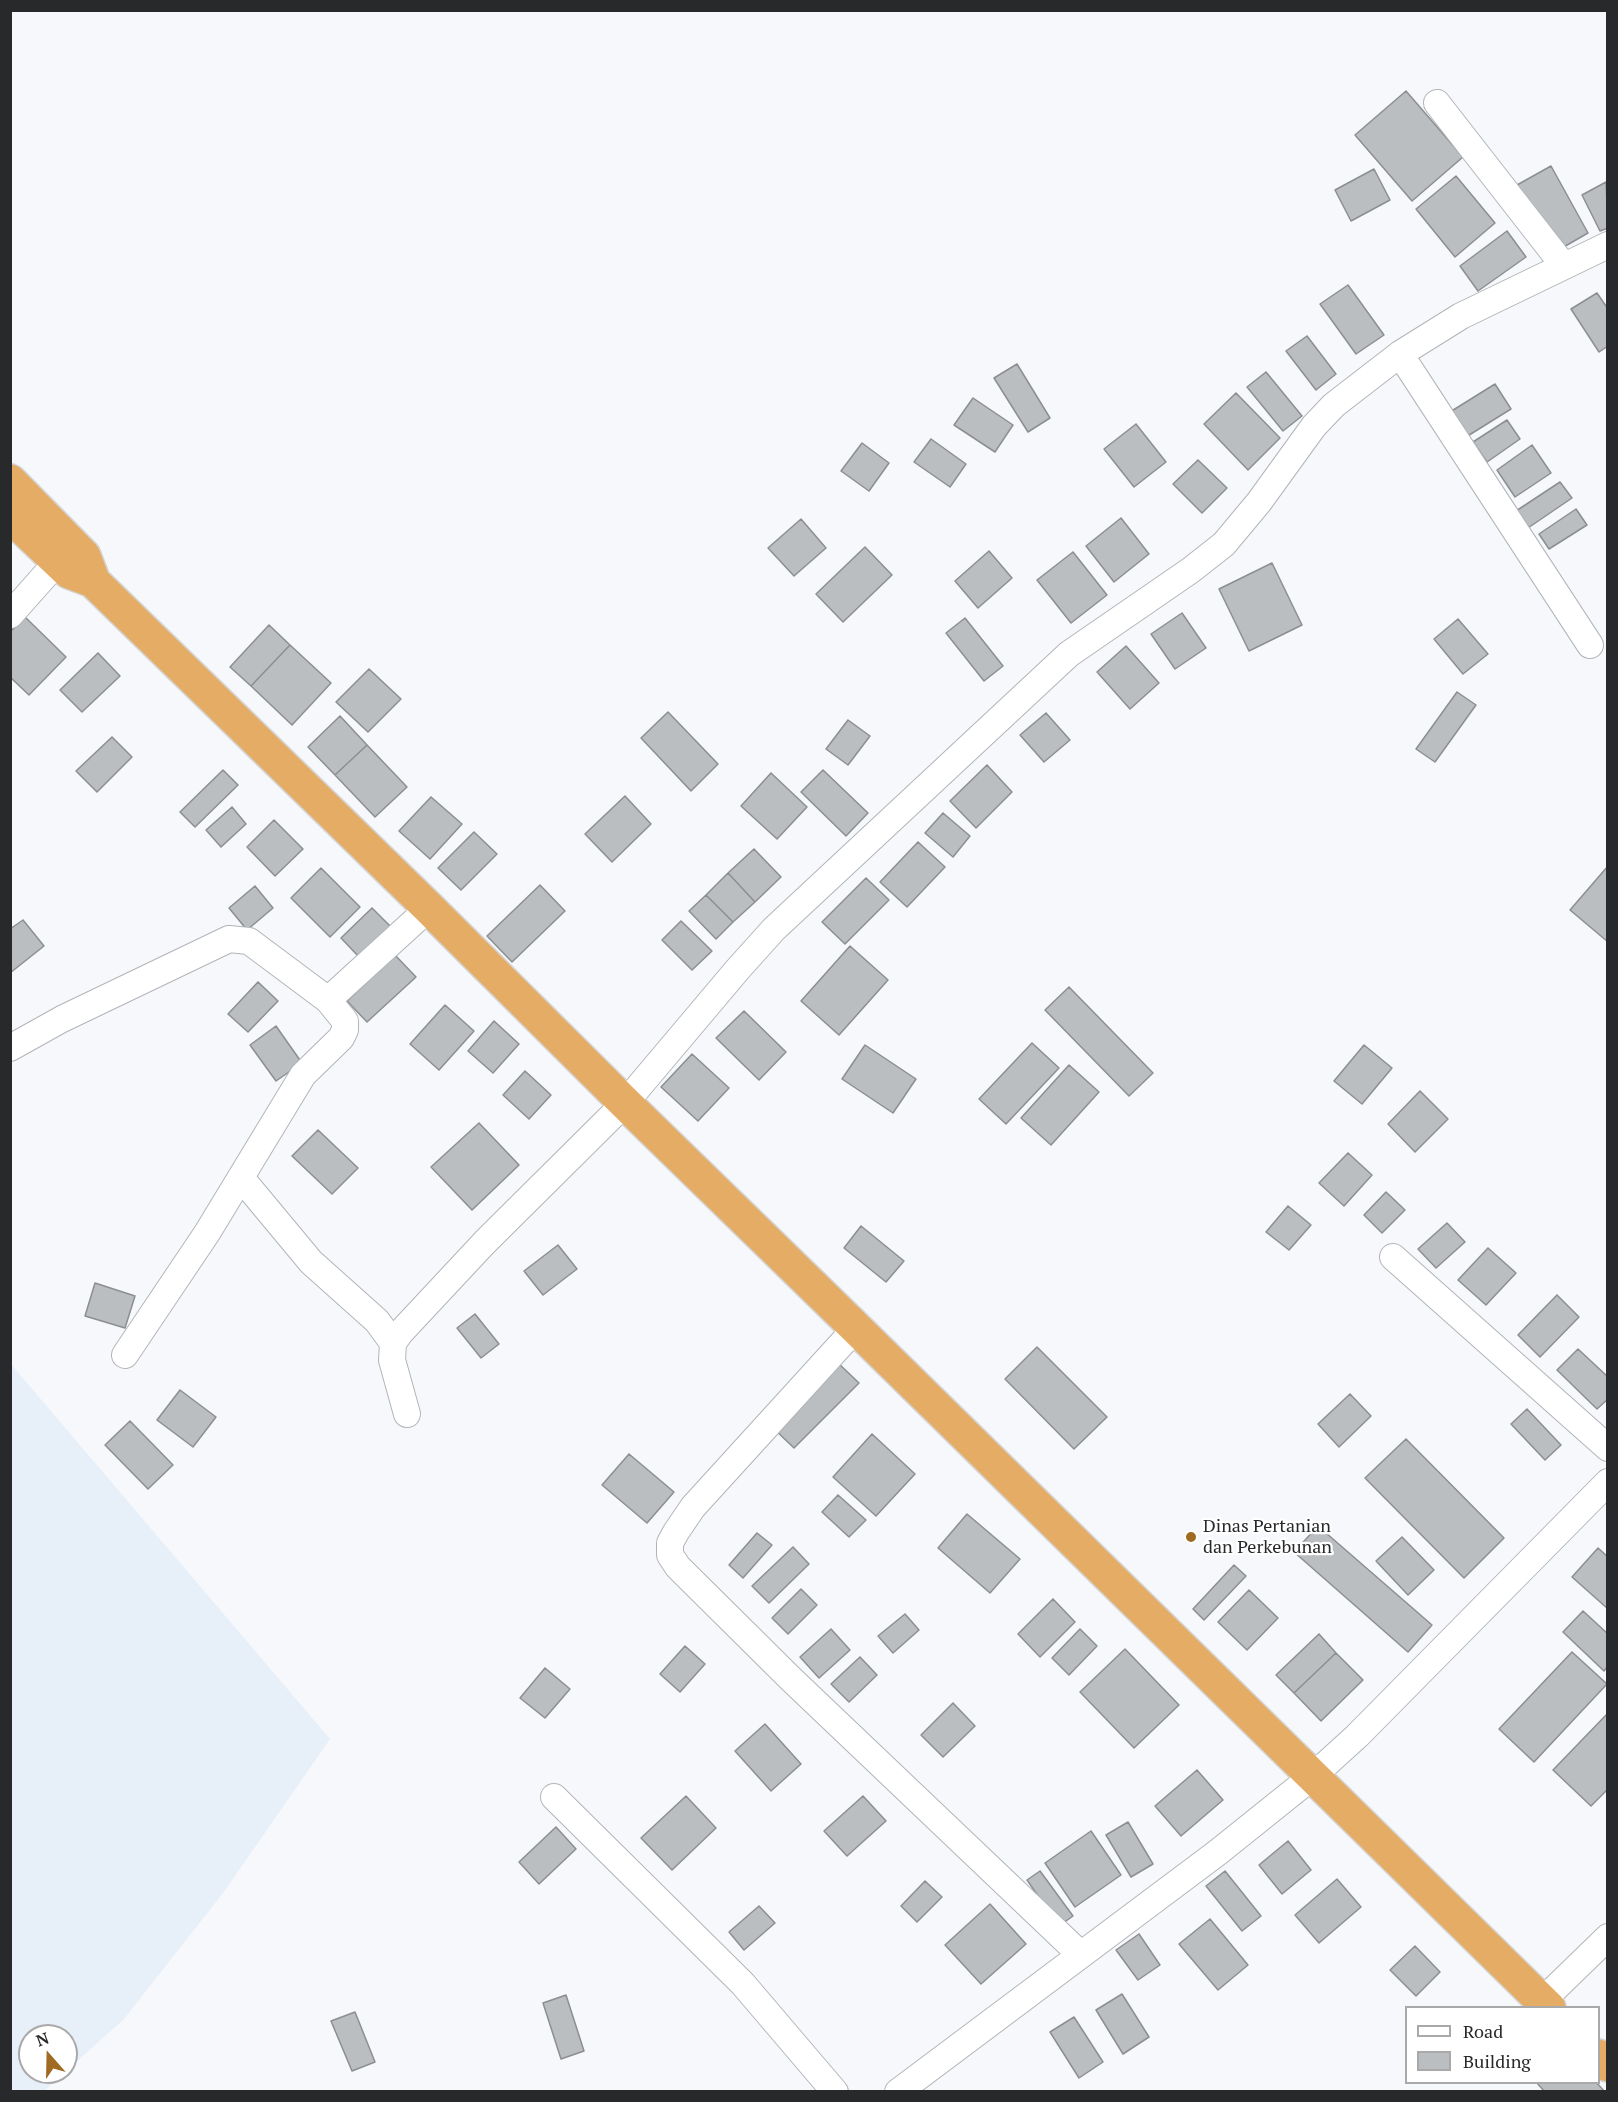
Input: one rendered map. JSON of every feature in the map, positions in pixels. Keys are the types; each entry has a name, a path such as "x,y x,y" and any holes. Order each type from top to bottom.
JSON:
{"highway":[{"path":"10,481 84,556 93,580 429,908 625,1104 1546,2004"},
{"path":"10,516 69,572 93,580"}],"street":[{"path":"1437,103 1564,266"},
{"path":"406,1414 392,1360 393,1343 485,1242 625,1104 774,929 1069,654 1198,565 1224,544 1259,502 1323,415 1369,376 1461,316 1608,244"},
{"path":"1400,354 1590,645"},
{"path":"10,615 58,561"},
{"path":"328,1000 429,908"},
{"path":"10,1048 62,1019 229,939 249,941 328,1000 345,1021 345,1030 341,1038 303,1075 242,1179 124,1355"},
{"path":"242,1179 311,1262 377,1321 393,1343"},
{"path":"1393,1257 1608,1448"},
{"path":"856,1328 693,1507 670,1543 671,1560 791,1679 1080,1954"},
{"path":"898,2091 1217,1853 1313,1776 1357,1736 1604,1492"},
{"path":"554,1797 736,1978 835,2091"},
{"path":"1546,2004 1608,1937"}],"shaded area":[{"path":"10,1363 330,1739 223,1893 124,2019 78,2060 78,2024 18,2024 18,2084 52,2084 43,2092 10,2091"}],"building":[{"path":"1406,91 1463,157 1412,201 1355,135"},
{"path":"1551,166 1588,233 1555,252 1517,185"},
{"path":"1374,169 1390,200 1351,221 1335,190"},
{"path":"1456,176 1495,223 1455,257 1416,209"},
{"path":"1606,182 1608,228 1600,231 1582,195"},
{"path":"1507,231 1526,257 1478,291 1460,266"},
{"path":"1348,285 1384,335 1356,354 1320,304"},
{"path":"1597,293 1608,309 1608,346 1599,352 1571,309"},
{"path":"1307,336 1336,374 1316,390 1286,351"},
{"path":"1017,364 1050,418 1028,432 994,378"},
{"path":"1266,372 1302,416 1283,431 1247,387"},
{"path":"1495,384 1511,409 1466,437 1450,412"},
{"path":"1236,393 1280,438 1248,470 1204,424"},
{"path":"973,398 1013,425 995,452 954,425"},
{"path":"1507,420 1520,439 1487,462 1473,442"},
{"path":"1136,424 1166,462 1134,487 1104,449"},
{"path":"931,439 966,464 950,487 914,462"},
{"path":"862,443 889,463 869,491 841,471"},
{"path":"1532,445 1551,473 1515,497 1497,470"},
{"path":"1198,460 1227,488 1202,513 1173,484"},
{"path":"1560,482 1572,498 1528,528 1516,511"},
{"path":"1576,509 1587,525 1549,549 1539,534"},
{"path":"1121,518 1149,554 1114,582 1086,546"},
{"path":"801,519 826,548 794,576 768,548"},
{"path":"865,547 892,575 843,622 816,594"},
{"path":"989,551 1012,578 978,608 955,581"},
{"path":"1073,552 1107,595 1071,623 1037,580"},
{"path":"1272,563 1302,625 1249,651 1219,589"},
{"path":"1182,613 1206,648 1175,669 1151,634"},
{"path":"25,617 66,657 29,695 10,677 10,632"},
{"path":"965,618 1003,666 984,681 946,633"},
{"path":"1458,619 1488,654 1463,674 1434,639"},
{"path":"269,625 290,645 251,686 230,667"},
{"path":"290,645 331,683 292,725 251,686"},
{"path":"1126,646 1159,683 1130,709 1097,672"},
{"path":"98,653 120,676 82,712 60,690"},
{"path":"369,669 401,699 368,732 336,702"},
{"path":"1457,692 1476,705 1435,762 1416,749"},
{"path":"668,712 718,764 691,791 641,738"},
{"path":"1046,713 1070,740 1044,762 1020,735"},
{"path":"340,716 367,745 335,775 308,747"},
{"path":"848,720 870,736 848,765 826,749"},
{"path":"112,737 132,757 97,792 76,771"},
{"path":"367,745 407,787 375,817 335,775"},
{"path":"987,765 1012,792 976,828 950,801"},
{"path":"223,770 238,785 195,827 180,812"},
{"path":"823,770 868,813 846,836 801,792"},
{"path":"771,773 807,807 777,839 741,806"},
{"path":"625,796 651,824 612,862 585,834"},
{"path":"431,797 462,824 430,859 399,831"},
{"path":"232,807 246,824 221,847 206,830"},
{"path":"943,813 970,836 953,857 925,833"},
{"path":"274,820 303,849 275,876 247,847"},
{"path":"474,832 497,854 461,890 438,868"},
{"path":"918,842 945,867 907,907 880,882"},
{"path":"754,849 781,877 755,902 728,873"},
{"path":"1608,866 1608,942 1570,910"},
{"path":"321,868 360,907 330,937 291,898"},
{"path":"728,873 755,902 733,922 706,895"},
{"path":"866,878 889,900 845,944 822,922"},
{"path":"540,885 565,911 512,962 487,936"},
{"path":"255,886 273,908 247,930 229,908"},
{"path":"706,895 733,922 716,939 689,911"},
{"path":"372,908 391,927 360,958 341,938"},
{"path":"23,920 44,946 10,973 10,929"},
{"path":"681,921 712,951 692,970 662,940"},
{"path":"850,946 888,980 839,1035 801,1001"},
{"path":"395,955 416,977 367,1022 347,1001"},
{"path":"258,982 278,1001 248,1032 228,1014"},
{"path":"1069,987 1153,1073 1129,1096 1045,1010"},
{"path":"445,1005 474,1031 439,1070 410,1044"},
{"path":"744,1011 786,1052 759,1080 716,1038"},
{"path":"494,1021 519,1044 493,1073 468,1051"},
{"path":"276,1026 302,1063 276,1081 250,1045"},
{"path":"1032,1043 1059,1068 1006,1124 979,1099"},
{"path":"865,1045 916,1079 893,1113 842,1079"},
{"path":"1364,1045 1392,1068 1362,1104 1334,1081"},
{"path":"692,1054 729,1088 698,1121 661,1087"},
{"path":"1069,1065 1099,1092 1051,1145 1021,1118"},
{"path":"525,1071 551,1095 529,1119 503,1095"},
{"path":"1420,1091 1448,1119 1415,1152 1388,1124"},
{"path":"479,1123 519,1165 472,1210 431,1167"},
{"path":"318,1130 358,1168 332,1194 292,1156"},
{"path":"1348,1153 1372,1175 1344,1206 1319,1183"},
{"path":"1386,1192 1405,1210 1382,1233 1364,1215"},
{"path":"1288,1206 1311,1225 1289,1250 1266,1232"},
{"path":"1447,1223 1465,1242 1436,1268 1418,1249"},
{"path":"861,1226 904,1261 886,1282 844,1248"},
{"path":"558,1245 577,1269 543,1295 524,1271"},
{"path":"1488,1248 1516,1273 1486,1305 1458,1280"},
{"path":"95,1283 135,1296 125,1328 85,1316"},
{"path":"1557,1295 1579,1317 1540,1357 1518,1335"},
{"path":"475,1314 499,1344 481,1358 457,1328"},
{"path":"1037,1347 1107,1417 1074,1449 1005,1379"},
{"path":"1578,1349 1608,1377 1608,1399 1597,1409 1557,1370"},
{"path":"837,1362 859,1383 794,1448 772,1427"},
{"path":"180,1390 216,1417 193,1447 157,1420"},
{"path":"1350,1394 1371,1416 1339,1447 1318,1424"},
{"path":"1527,1409 1561,1445 1545,1460 1511,1424"},
{"path":"130,1421 173,1465 148,1489 105,1445"},
{"path":"872,1434 915,1474 876,1516 833,1477"},
{"path":"1406,1439 1504,1538 1464,1578 1365,1478"},
{"path":"629,1454 674,1492 647,1523 602,1485"},
{"path":"838,1495 866,1520 849,1537 822,1512"},
{"path":"967,1514 1020,1559 990,1593 938,1548"},
{"path":"1318,1526 1432,1625 1408,1652 1294,1552"},
{"path":"757,1533 772,1545 743,1578 729,1565"},
{"path":"1402,1537 1434,1570 1408,1595 1376,1561"},
{"path":"793,1547 809,1564 769,1603 752,1586"},
{"path":"1598,1548 1608,1557 1608,1609 1572,1577"},
{"path":"1234,1565 1246,1576 1204,1620 1193,1609"},
{"path":"801,1589 817,1605 788,1634 772,1618"},
{"path":"1249,1590 1278,1618 1247,1650 1218,1622"},
{"path":"1053,1599 1075,1622 1040,1657 1018,1634"},
{"path":"1583,1611 1608,1634 1608,1666 1604,1671 1563,1632"},
{"path":"905,1614 919,1630 893,1653 878,1636"},
{"path":"831,1629 850,1650 819,1678 800,1657"},
{"path":"1080,1629 1097,1646 1069,1675 1052,1658"},
{"path":"1319,1634 1336,1653 1294,1693 1276,1675"},
{"path":"685,1646 705,1664 680,1692 660,1674"},
{"path":"1125,1649 1179,1705 1134,1748 1080,1692"},
{"path":"1572,1652 1607,1684 1534,1762 1499,1729"},
{"path":"1336,1653 1363,1680 1321,1721 1294,1693"},
{"path":"860,1657 877,1675 849,1702 831,1684"},
{"path":"545,1668 570,1689 545,1718 520,1698"},
{"path":"953,1703 975,1726 943,1757 921,1735"},
{"path":"1608,1713 1608,1789 1591,1806 1553,1770"},
{"path":"765,1724 801,1764 771,1791 735,1751"},
{"path":"1197,1770 1223,1800 1181,1836 1155,1806"},
{"path":"686,1796 716,1828 672,1870 641,1838"},
{"path":"863,1796 886,1821 847,1856 824,1831"},
{"path":"1128,1822 1153,1864 1131,1877 1106,1835"},
{"path":"556,1827 576,1849 539,1884 519,1862"},
{"path":"1091,1831 1121,1875 1075,1907 1045,1863"},
{"path":"1288,1841 1311,1870 1282,1894 1259,1865"},
{"path":"1040,1871 1073,1916 1059,1926 1027,1880"},
{"path":"1225,1871 1261,1916 1242,1931 1206,1886"},
{"path":"1337,1879 1361,1907 1319,1943 1295,1915"},
{"path":"925,1881 942,1897 917,1922 901,1906"},
{"path":"990,1904 1026,1944 981,1984 945,1945"},
{"path":"759,1906 775,1923 744,1950 729,1932"},
{"path":"1210,1919 1248,1965 1218,1990 1179,1944"},
{"path":"1139,1934 1160,1965 1138,1980 1116,1950"},
{"path":"1415,1946 1440,1972 1416,1996 1390,1970"},
{"path":"1122,1994 1149,2037 1123,2054 1096,2010"},
{"path":"566,1995 584,2051 561,2059 543,2003"},
{"path":"355,2012 375,2062 352,2071 331,2021"},
{"path":"1074,2017 1103,2062 1079,2078 1050,2032"},
{"path":"1538,2084 1598,2084 1605,2092 1545,2092"}],"place":[{"name":"Dinas Pertanian dan Perkebunan","path":"1191,1537"}]}
